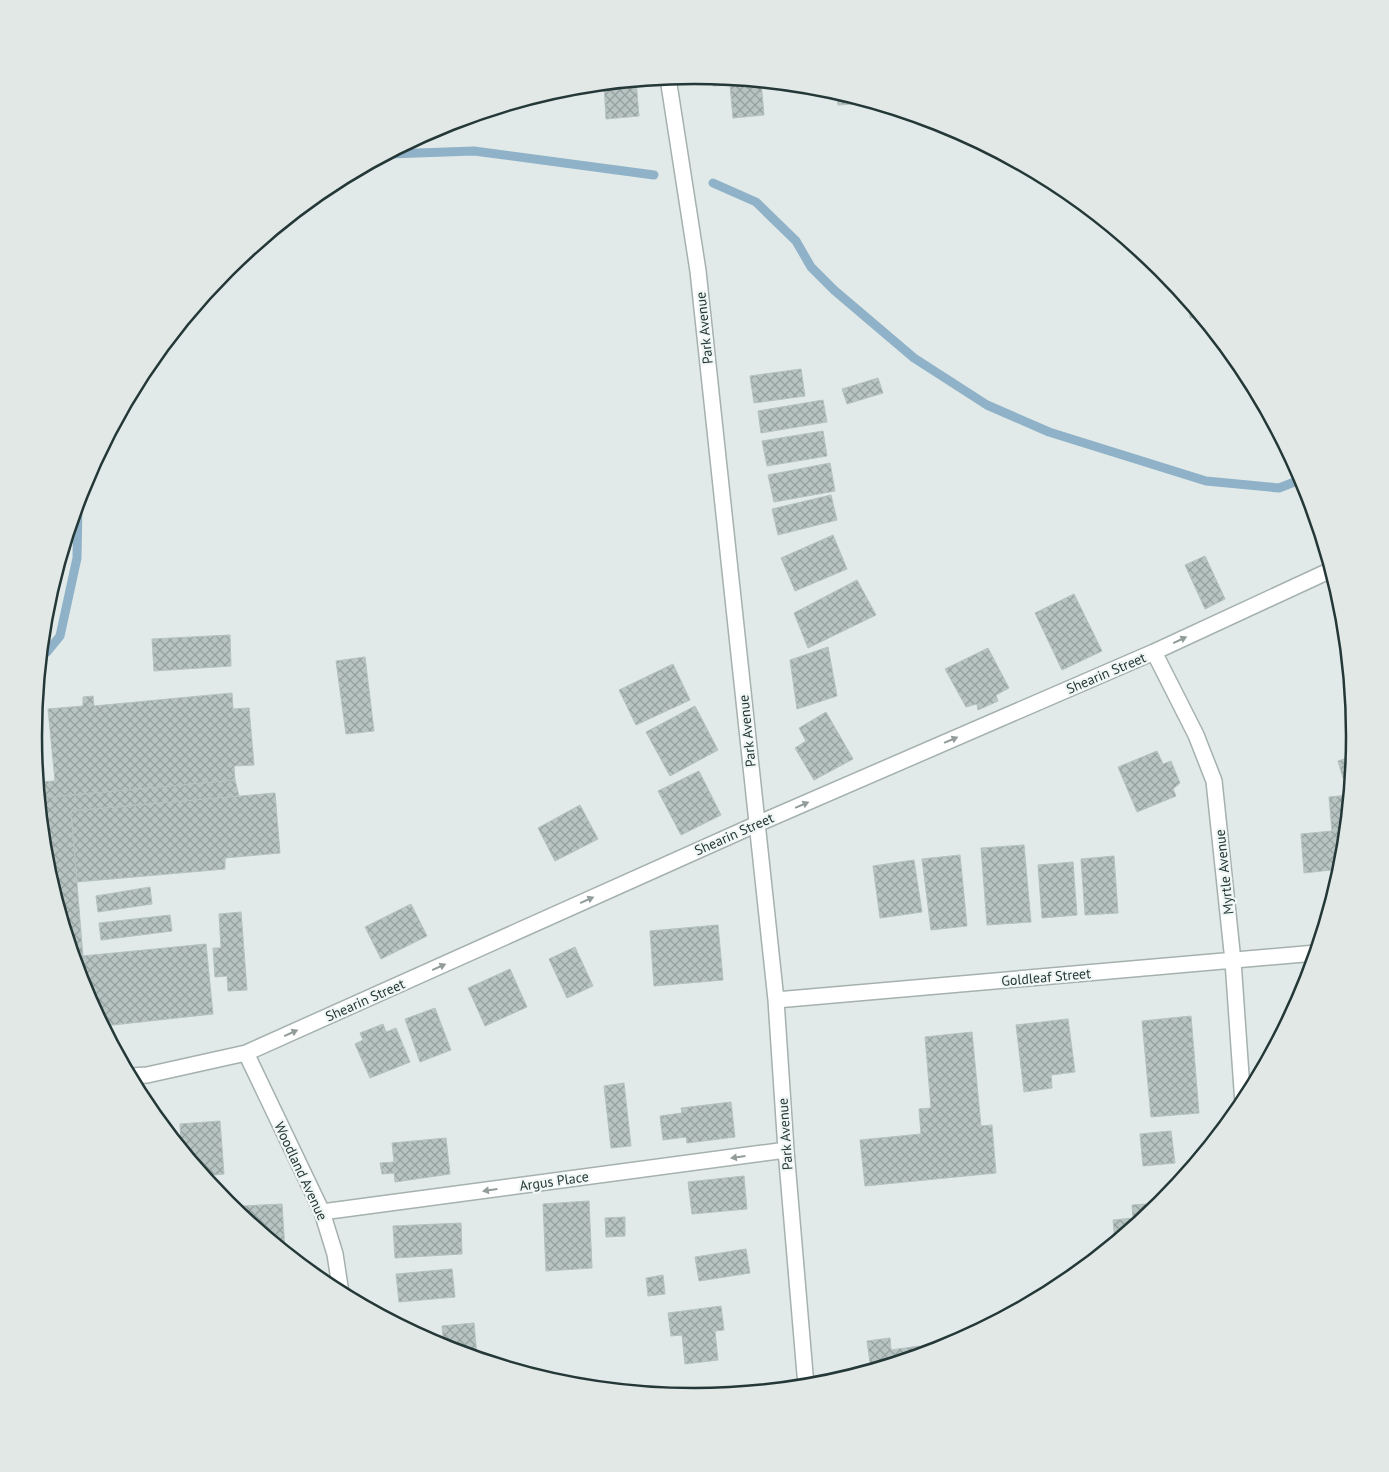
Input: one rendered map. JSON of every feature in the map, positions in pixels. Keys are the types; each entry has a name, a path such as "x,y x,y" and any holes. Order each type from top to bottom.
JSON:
{"street":[{"name":"Park Avenue","path":"669,85 698,271 776,1000 786,1150 805,1378"},
{"name":"Shearin Street","path":"138,1075 246,1053 757,824 1154,652 1325,573"},
{"name":"Myrtle Avenue","path":"1154,652 1196,735 1214,781 1233,960 1242,1090"},
{"name":"Goldleaf Street","path":"776,1000 1309,954"},
{"name":"Woodland Avenue","path":"246,1053 322,1212 335,1254 339,1283"},
{"name":"Argus Place","path":"322,1212 786,1150"}],"building":[{"path":"713,84 737,85 762,88 764,115 733,118 730,85 713,86"},
{"path":"636,87 639,116 606,119 604,91"},
{"path":"838,100 854,104 838,105"},
{"path":"801,369 805,396 754,403 750,376"},
{"path":"878,378 883,393 847,404 842,389"},
{"path":"823,400 827,422 761,433 758,411"},
{"path":"823,431 827,456 767,466 762,441"},
{"path":"830,463 835,491 774,502 768,475"},
{"path":"831,495 837,520 778,535 772,509"},
{"path":"833,535 847,569 795,591 781,558"},
{"path":"1205,556 1225,599 1205,609 1185,565"},
{"path":"857,580 876,615 808,648 794,613"},
{"path":"1074,594 1102,651 1062,670 1035,613"},
{"path":"230,635 231,666 154,671 152,639"},
{"path":"828,647 837,696 797,709 790,660"},
{"path":"988,648 1009,688 996,695 998,701 978,710 977,704 966,707 945,669"},
{"path":"365,657 374,731 346,734 336,661"},
{"path":"673,664 690,700 636,725 619,690"},
{"path":"232,693 233,709 249,708 254,765 234,766 235,780 46,797 44,782 55,781 48,709 83,706 83,697 93,696 94,706"},
{"path":"695,706 718,750 670,776 646,732"},
{"path":"826,712 853,759 814,780 795,748 806,741 799,728"},
{"path":"1157,751 1163,764 1171,761 1180,783 1173,789 1176,796 1137,812 1118,767"},
{"path":"1345,759 1345,777 1343,778 1338,761"},
{"path":"699,771 721,815 681,835 658,791"},
{"path":"235,780 239,796 71,811 84,963 65,905 55,863 46,797"},
{"path":"275,793 280,853 225,858 225,869 77,882 71,811"},
{"path":"1343,796 1331,874 1331,870 1304,873 1301,834 1332,831 1329,797"},
{"path":"580,805 598,839 555,861 538,828"},
{"path":"1024,845 1031,922 987,925 981,848"},
{"path":"960,855 967,926 931,930 922,859"},
{"path":"1114,856 1118,913 1085,915 1081,859"},
{"path":"914,860 922,912 880,918 873,866"},
{"path":"1073,862 1077,915 1042,918 1038,865"},
{"path":"150,887 152,904 98,912 96,896"},
{"path":"411,904 427,936 381,959 365,927"},
{"path":"241,912 247,990 228,991 227,976 215,977 213,948 221,948 219,914"},
{"path":"170,915 172,931 101,940 99,923"},
{"path":"718,925 723,980 654,986 650,931"},
{"path":"206,944 213,1014 111,1025 92,986 84,964 83,956"},
{"path":"575,947 593,986 567,998 549,959"},
{"path":"510,969 527,1007 485,1026 468,988"},
{"path":"435,1008 451,1050 420,1062 405,1019"},
{"path":"1191,1016 1199,1113 1151,1117 1142,1021"},
{"path":"1068,1019 1075,1072 1051,1075 1052,1088 1024,1092 1016,1025"},
{"path":"383,1024 386,1032 396,1028 410,1062 370,1078 355,1044 363,1040 360,1033"},
{"path":"972,1032 981,1126 992,1125 996,1173 865,1186 860,1140 921,1134 919,1109 931,1108 925,1037"},
{"path":"624,1083 631,1146 611,1148 604,1086"},
{"path":"731,1102 735,1137 687,1143 686,1137 663,1140 660,1116 682,1113 681,1108"},
{"path":"220,1121 224,1174 213,1175 204,1166 181,1137 180,1124"},
{"path":"1171,1131 1175,1163 1143,1166 1140,1134"},
{"path":"446,1138 450,1174 395,1182 394,1173 382,1174 380,1163 394,1162 392,1143"},
{"path":"744,1176 747,1209 692,1214 688,1182"},
{"path":"589,1201 592,1268 546,1271 543,1204"},
{"path":"282,1204 284,1242 265,1226 243,1206"},
{"path":"1148,1204 1133,1218 1132,1205"},
{"path":"625,1217 625,1236 606,1237 605,1218"},
{"path":"1133,1218 1114,1234 1113,1220"},
{"path":"461,1223 462,1254 395,1258 393,1226"},
{"path":"746,1249 750,1273 699,1281 695,1257"},
{"path":"452,1269 455,1297 399,1302 396,1274"},
{"path":"663,1275 665,1294 648,1296 646,1278"},
{"path":"721,1306 724,1330 715,1331 718,1360 685,1364 682,1335 671,1336 668,1313"},
{"path":"474,1323 476,1350 443,1337 442,1326"},
{"path":"890,1338 891,1350 919,1347 870,1364 867,1341"}],"waterway":[{"path":"401,154 474,151 654,175"},
{"path":"713,183 756,202 796,241 811,267 834,290 914,358 987,405 1049,432 1206,481 1279,488 1295,482"},
{"path":"48,651 60,636 77,558 78,524"}]}
